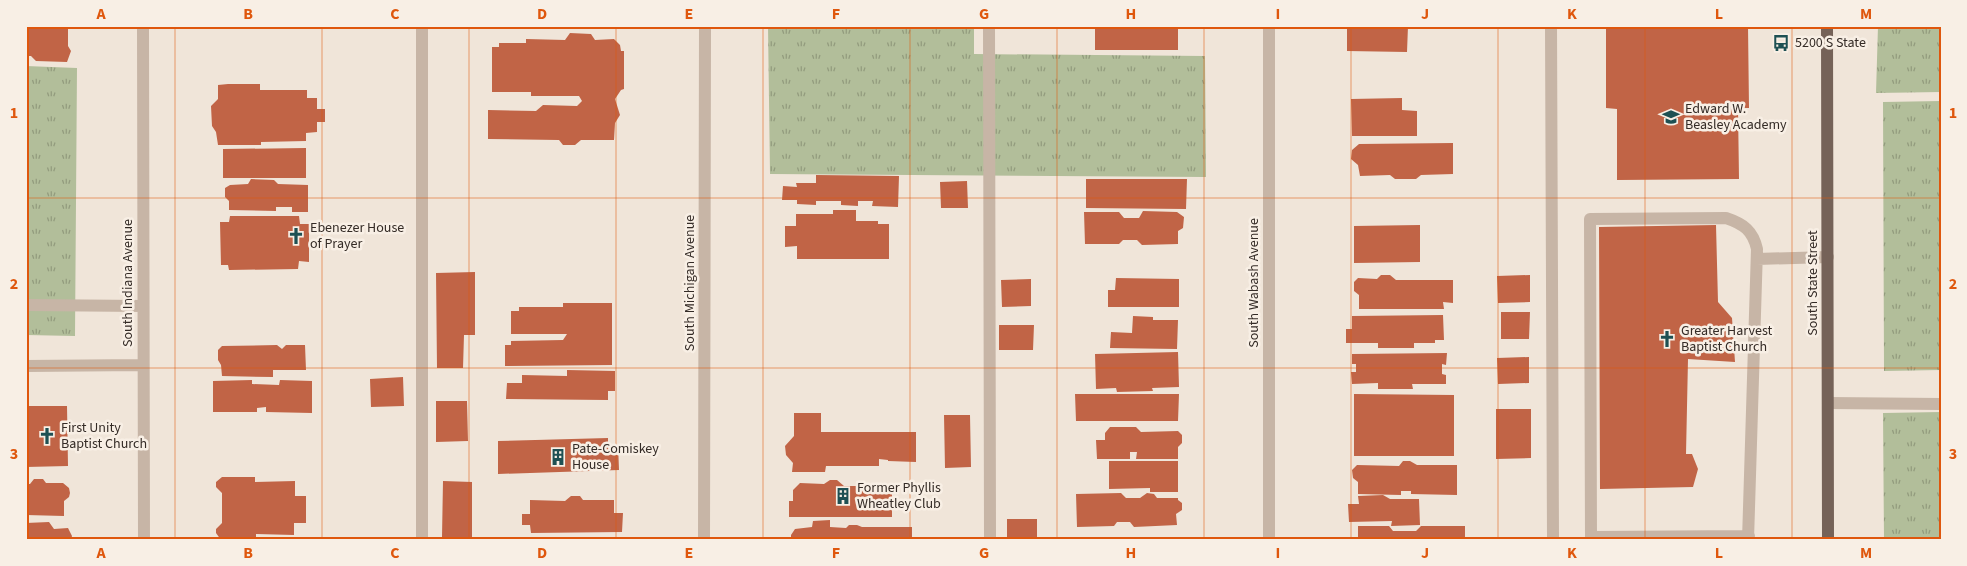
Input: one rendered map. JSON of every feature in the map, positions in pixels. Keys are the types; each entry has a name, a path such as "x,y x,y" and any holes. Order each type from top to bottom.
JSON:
{"main road":[{"name":"South State Street","path":"1828,26 1828,540"}],"street":[{"name":"South Indiana Avenue","path":"143,26 144,540"},
{"path":"422,26 422,540"},
{"name":"South Michigan Avenue","path":"704,540 705,26"},
{"path":"989,26 990,540"},
{"name":"South Wabash Avenue","path":"1269,26 1269,540"},
{"path":"1551,26 1553,540"},
{"path":"1726,218 1737,222 1754,237 1756,260 1749,538 1591,539 1590,220 1726,218"},
{"path":"1756,260 1828,257"},
{"path":"26,305 143,306"},
{"path":"26,366 143,365"},
{"path":"1828,403 1941,404"}],"green space":[{"path":"768,26 974,26 974,54 1205,56 1206,177 770,174"},
{"path":"1878,26 1941,26 1941,92 1876,93"},
{"path":"26,66 77,68 75,336 26,335"},
{"path":"1941,101 1941,370 1884,371 1883,102"},
{"path":"1941,412 1941,540 1884,540 1883,413"}],"building":[{"path":"26,26 68,26 68,46 71,51 67,62 36,61 31,56 26,56"},
{"path":"1095,26 1178,26 1178,50 1095,50"},
{"path":"1350,26 1408,26 1407,52 1347,51 1347,28 1350,28"},
{"path":"1606,26 1748,26 1749,108 1738,108 1739,179 1617,180 1617,109 1606,108"},
{"path":"570,33 591,34 595,40 614,39 620,45 621,51 624,51 624,89 621,90 615,99 620,115 615,123 614,140 581,140 575,145 563,145 559,140 488,139 488,110 536,111 543,105 577,106 582,101 579,96 531,96 531,92 492,92 492,47 499,47 499,43 526,43 526,39 565,40"},
{"path":"260,84 260,90 307,90 307,98 317,98 317,109 325,109 325,122 317,122 317,132 306,133 306,141 261,142 261,145 218,145 216,132 212,126 211,106 218,99 218,85"},
{"path":"1402,98 1402,110 1417,111 1417,136 1352,136 1351,99"},
{"path":"1453,143 1453,174 1421,175 1416,179 1395,179 1390,175 1360,176 1358,165 1351,159 1352,150 1359,144"},
{"path":"306,148 306,178 223,178 223,149"},
{"path":"816,175 899,176 898,207 872,206 873,201 858,201 858,206 841,205 841,201 816,201 816,205 797,204 797,200 782,200 783,186 797,187 796,183 816,183"},
{"path":"251,179 274,180 278,184 308,185 308,212 292,212 292,207 276,207 276,211 229,210 229,201 225,197 225,188 230,185 248,184"},
{"path":"1086,179 1187,179 1186,209 1086,208"},
{"path":"967,181 968,208 941,208 940,182"},
{"path":"833,210 856,210 856,221 878,221 878,224 889,224 889,259 797,259 797,246 785,247 785,226 796,226 796,214 833,214"},
{"path":"1143,211 1177,212 1184,217 1183,228 1178,231 1178,244 1142,245 1137,240 1123,240 1119,244 1085,244 1084,212 1119,212 1124,218 1139,218"},
{"path":"230,216 299,216 300,224 309,224 309,262 299,261 298,269 229,270 228,265 221,265 220,222 229,222"},
{"path":"1420,225 1420,262 1354,263 1354,226"},
{"name":"Greater Harvest Baptist Church","path":"1716,225 1718,302 1732,318 1735,362 1688,359 1686,454 1692,454 1698,469 1693,487 1600,489 1599,227"},
{"path":"475,272 475,335 464,335 463,368 437,368 436,273"},
{"path":"1381,275 1390,275 1396,280 1453,280 1453,303 1443,302 1444,309 1359,309 1359,295 1354,291 1354,282 1358,278 1377,279"},
{"path":"1530,275 1530,302 1498,303 1497,276"},
{"path":"1116,278 1179,279 1179,307 1108,307 1108,290 1115,290"},
{"path":"1031,279 1031,306 1002,307 1001,280"},
{"path":"563,303 612,303 612,365 505,366 505,345 511,345 511,341 563,340 567,334 511,334 511,311 519,311 519,307 563,307"},
{"path":"1501,312 1530,312 1529,339 1501,339"},
{"path":"1443,315 1444,340 1435,340 1435,343 1414,343 1414,348 1378,348 1378,343 1346,343 1346,329 1352,329 1352,316"},
{"path":"1133,316 1153,317 1153,320 1178,320 1177,349 1110,348 1111,332 1132,333"},
{"path":"999,325 1034,325 1033,350 999,350"},
{"path":"277,345 282,349 286,345 305,345 306,370 273,370 273,377 222,376 221,365 218,360 218,350 222,346"},
{"path":"1178,352 1179,387 1152,388 1153,391 1117,392 1116,388 1096,389 1095,354"},
{"path":"1447,353 1446,365 1442,364 1442,374 1446,375 1446,384 1412,384 1413,389 1378,389 1378,383 1352,384 1351,372 1356,372 1356,364 1352,364 1352,354"},
{"path":"1529,357 1529,383 1498,384 1497,358"},
{"path":"567,370 615,371 615,391 608,391 608,400 506,399 507,383 522,383 522,375 567,376"},
{"path":"403,377 404,406 371,407 370,379"},
{"path":"252,380 252,384 279,385 280,380 312,381 312,413 266,412 266,407 257,408 257,412 213,412 213,381"},
{"path":"1075,394 1179,394 1178,421 1076,421"},
{"path":"1354,394 1454,395 1454,456 1354,456"},
{"path":"436,401 467,401 468,441 436,442"},
{"name":"First Unity Baptist Church","path":"26,406 67,406 68,466 26,467"},
{"path":"1496,409 1531,409 1531,458 1496,459"},
{"path":"794,413 821,413 821,432 916,432 916,462 879,459 879,466 826,466 825,472 792,472 793,463 786,455 785,446 794,436"},
{"path":"944,415 970,415 971,467 945,468"},
{"path":"1110,427 1136,427 1141,432 1178,431 1182,435 1182,443 1178,447 1178,459 1136,459 1137,452 1130,452 1130,459 1097,459 1096,440 1105,440 1105,433"},
{"name":"Pate-Comiskey House","path":"608,438 608,444 618,444 619,470 498,474 498,441"},
{"path":"1109,461 1178,461 1178,492 1150,492 1150,488 1109,489"},
{"path":"1403,461 1410,461 1417,465 1457,465 1457,495 1411,494 1411,491 1401,491 1401,495 1358,494 1358,482 1353,478 1352,470 1357,465 1399,466"},
{"path":"222,477 255,477 255,482 295,481 295,496 306,496 306,523 294,523 294,535 256,534 256,540 221,540 216,533 216,529 222,523 222,493 216,487 216,482"},
{"path":"34,479 43,479 46,483 63,483 69,488 69,497 64,501 64,516 26,515 26,484 30,484"},
{"name":"Former Phyllis Wheatley Club","path":"830,480 837,480 844,486 892,486 892,517 789,517 789,501 793,501 793,490 800,483 824,484"},
{"path":"443,481 472,482 472,538 442,537"},
{"path":"1121,493 1126,498 1140,498 1147,493 1154,494 1157,498 1178,498 1182,503 1182,510 1176,514 1177,525 1134,527 1130,522 1117,522 1114,526 1077,527 1076,494"},
{"path":"1383,495 1390,499 1419,499 1420,525 1391,526 1392,521 1349,522 1348,504 1359,504 1358,496"},
{"path":"571,496 580,496 583,500 614,500 614,513 623,513 622,532 531,533 530,525 522,525 522,514 530,514 530,500 565,501"},
{"path":"1007,519 1037,519 1037,540 1007,540"},
{"path":"830,520 830,527 846,528 849,525 857,525 862,527 912,527 912,540 791,540 791,535 795,529 812,527 813,521"},
{"path":"49,522 54,529 68,528 72,536 71,540 26,540 26,523"},
{"path":"1358,526 1389,526 1393,531 1416,531 1421,526 1465,526 1465,540 1358,540"}],"place":[{"name":"5200 S State","path":"1781,43"},
{"name":"Edward W. Beasley Academy","path":"1671,117"},
{"name":"Ebenezer House of Prayer","path":"296,236"},
{"name":"Greater Harvest Baptist Church","path":"1667,339"},
{"name":"First Unity Baptist Church","path":"47,436"},
{"name":"Pate-Comiskey House","path":"558,457"},
{"name":"Former Phyllis Wheatley Club","path":"843,496"}]}
